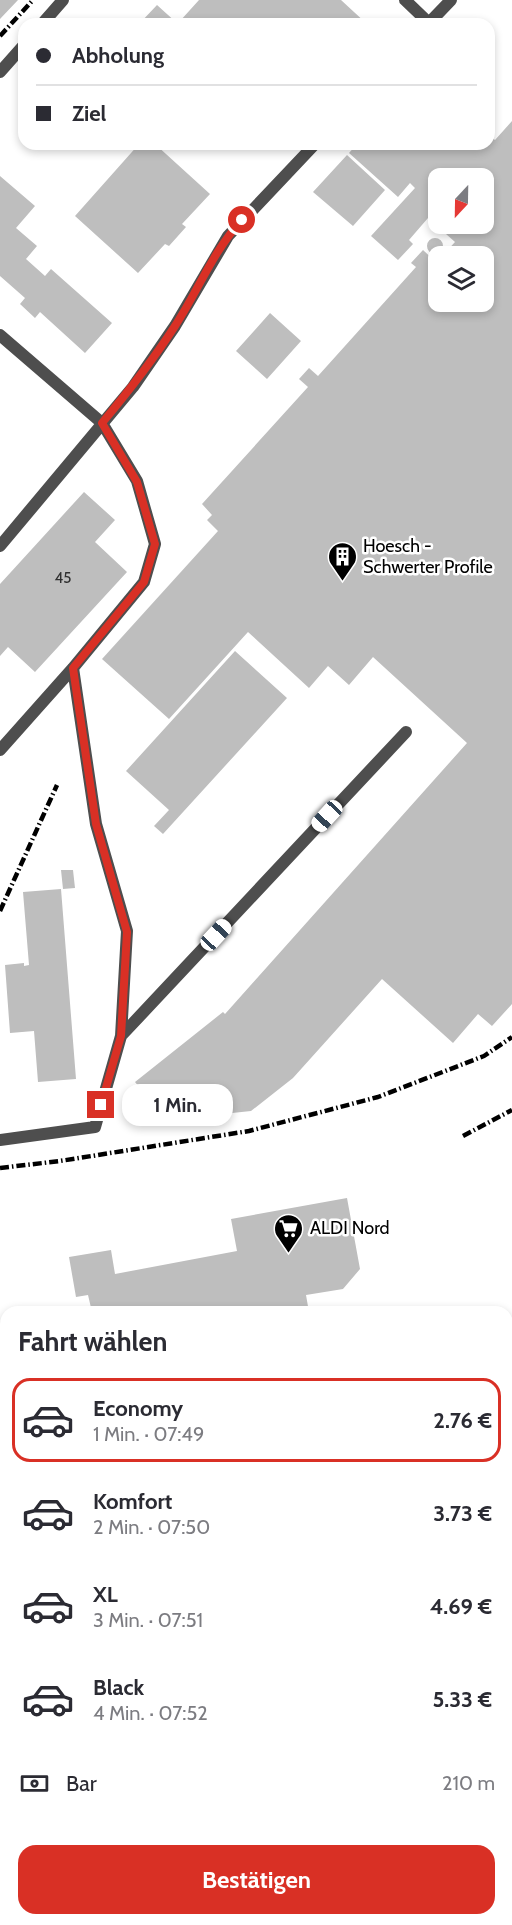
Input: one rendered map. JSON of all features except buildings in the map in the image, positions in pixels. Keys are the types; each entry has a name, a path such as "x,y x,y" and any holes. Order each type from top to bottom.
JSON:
{"lane":[{"path":"47,18 63,0"},
{"path":"405,0 424,18"},
{"path":"434,18 451,0"},
{"path":"0,72 18,52"},
{"path":"0,546 133,387 175,326 228,236 309,150"},
{"path":"0,335 102,423 137,482 155,544 144,582 73,668 0,750"},
{"path":"0,1140 95,1127 121,1036 127,932 96,824 73,668"},
{"path":"121,1036 406,732"}],"railway":[{"path":"0,36 33,0"},
{"path":"0,911 57,785"},
{"path":"0,1168 60,1161 249,1131 378,1097 484,1056 512,1037"},
{"path":"463,1136 512,1110"}],"place":[{"name":"Hoesch - Schwerter Profile","path":"342,582"},
{"name":"ALDI Nord","path":"289,1254"}],"route":[{"path":"101,1105 121,1036 127,932 96,824 73,668 144,582 155,544 137,482 102,423 133,387 175,326 228,236 242,220"}]}
